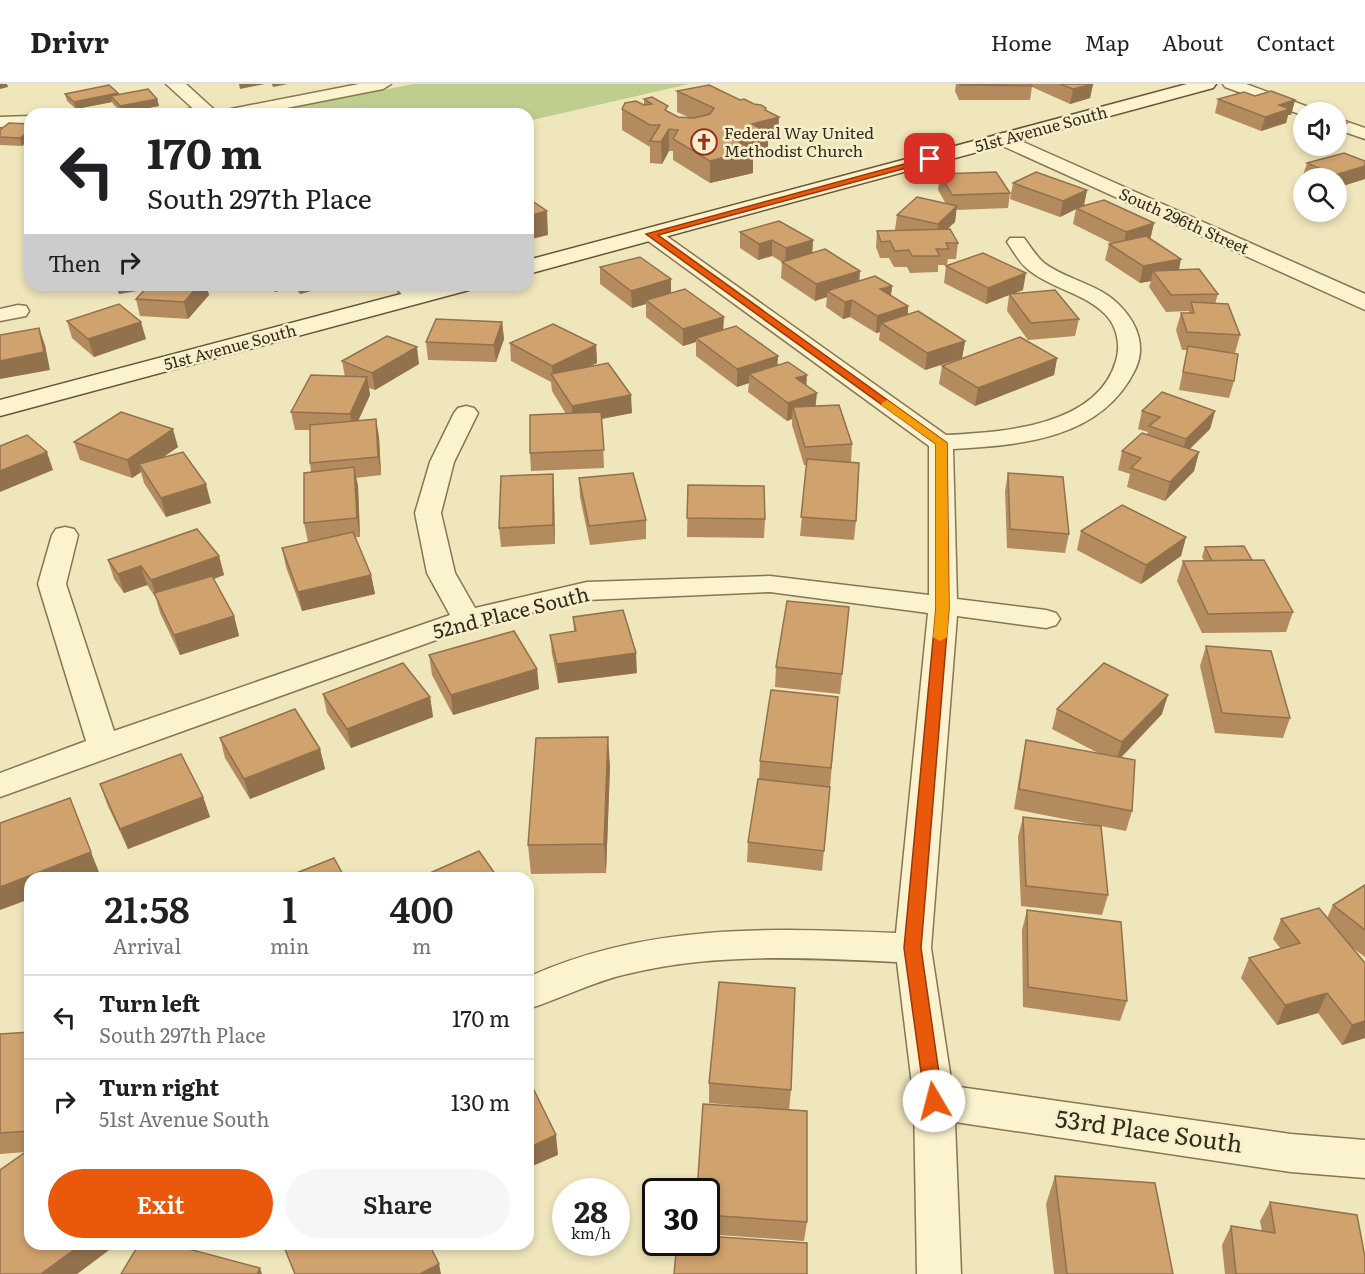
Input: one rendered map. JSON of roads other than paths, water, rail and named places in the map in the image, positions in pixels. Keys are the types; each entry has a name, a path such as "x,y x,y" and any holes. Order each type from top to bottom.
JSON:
{"main road":[{"path":"174,84 196,108"},
{"name":"51st Avenue South","path":"534,265 1207,84"},
{"name":"South 296th Street","path":"1004,139 1365,303"},
{"name":"51st Avenue South","path":"0,408 412,291"}],"street":[{"path":"261,108 383,84"},
{"path":"1231,84 1293,107"},
{"path":"0,122 24,121"},
{"path":"1347,127 1365,134"},
{"path":"651,234 941,443 1012,437 1061,424 1094,408 1108,396 1124,372 1130,346 1121,320 1111,308 1097,298 1036,266 1017,242"},
{"path":"466,412 442,462 428,513 441,573 467,619"},
{"path":"939,1274 934,1101 913,948 942,608 941,443"},
{"path":"65,535 52,584 103,746"},
{"name":"52nd Place South","path":"0,785 103,746 467,619 587,591 770,584 942,608 1046,619"},
{"path":"534,991 555,981 652,953 735,944 913,948"},
{"name":"53rd Place South","path":"934,1101 1291,1153 1365,1159"}],"place":[{"name":"Federal Way United Methodist Church","path":"704,142"}]}
